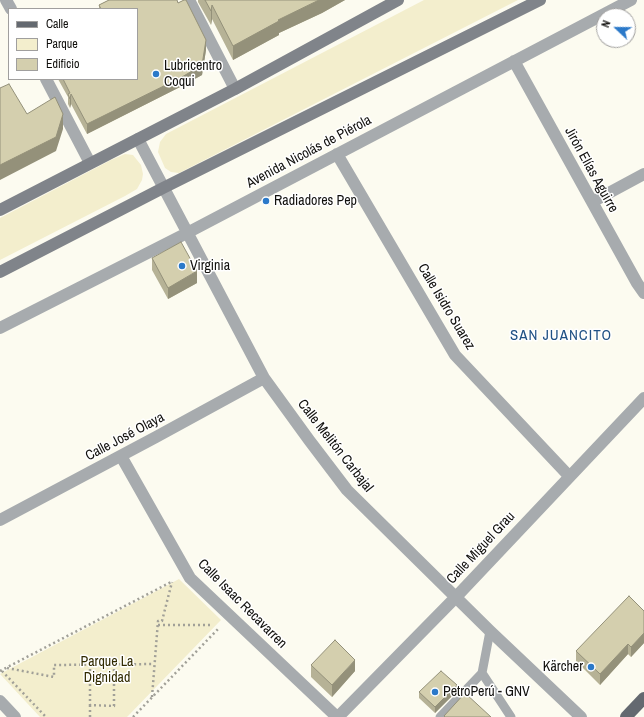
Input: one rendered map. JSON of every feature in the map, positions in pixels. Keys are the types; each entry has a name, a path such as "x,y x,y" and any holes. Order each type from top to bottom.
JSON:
{"main road":[{"path":"0,210 235,89 398,0"},
{"path":"0,272 164,188 540,0"},
{"path":"626,717 644,698"}],"street":[{"path":"189,0 235,89"},
{"name":"Avenida Nicolás de Piérola","path":"0,328 338,154 631,0"},
{"name":"Jirón Elías Aguirre","path":"514,61 637,283 644,293"},
{"path":"47,80 90,163"},
{"name":"Calle Melitón Carbajal","path":"138,139 186,233 264,378 347,490 490,631 581,717"},
{"name":"Calle Isidro Suarez","path":"338,154 455,356 569,476"},
{"path":"592,202 644,174"},
{"name":"Calle José Olaya","path":"0,520 264,378"},
{"name":"Calle Miguel Grau","path":"338,717 456,597 644,398"},
{"name":"Calle Isaac Recavarren","path":"121,456 190,578 338,717"},
{"path":"0,701 15,717"}],"lane":[{"path":"440,717 482,673 490,631"},
{"path":"482,673 511,717"}],"path":[{"path":"46,717 1,671 187,574"},
{"path":"152,697 158,621 162,621 172,582"},
{"path":"133,717 223,625 158,625"},
{"path":"90,664 90,717"},
{"path":"90,705 114,706 114,664"},
{"path":"7,668 54,677 54,665 154,664"}],"green space":[{"path":"424,0 518,0 179,173 171,172 165,168 158,152 160,142 166,134"},
{"path":"125,154 133,155 141,165 143,174 142,180 137,189 0,260 0,218"},
{"name":"Parque La Dignidad","path":"179,579 221,620 127,717 40,717 0,674"}],"building":[{"path":"109,0 177,0 178,3 186,0 206,40 202,65 182,77 87,124 71,94 70,99 68,94 70,93 64,80 138,80 138,8 100,8 99,5"},
{"path":"205,0 319,0 278,20 279,21 233,46 212,5 211,11"},
{"path":"9,84 27,114 55,97 63,114 56,137 0,165 0,88"},
{"path":"181,242 197,271 168,288 152,258"},
{"path":"629,596 644,611 644,633 631,647 628,644 600,674 576,651"},
{"path":"335,640 355,660 332,685 311,665"},
{"name":"PetroPerú - GNV","path":"441,671 457,685 435,707 419,692"},
{"path":"465,693 491,717 445,717 444,716"}],"place":[{"name":"Lubricentro Coqui","path":"156,74"},
{"name":"Radiadores Pep","path":"266,201"},
{"name":"Virginia","path":"182,266"},
{"name":"Kärcher","path":"591,667"},
{"name":"PetroPerú - GNV","path":"435,692"}],"district":[{"name":"SAN JUANCITO","path":"561,336"}]}
